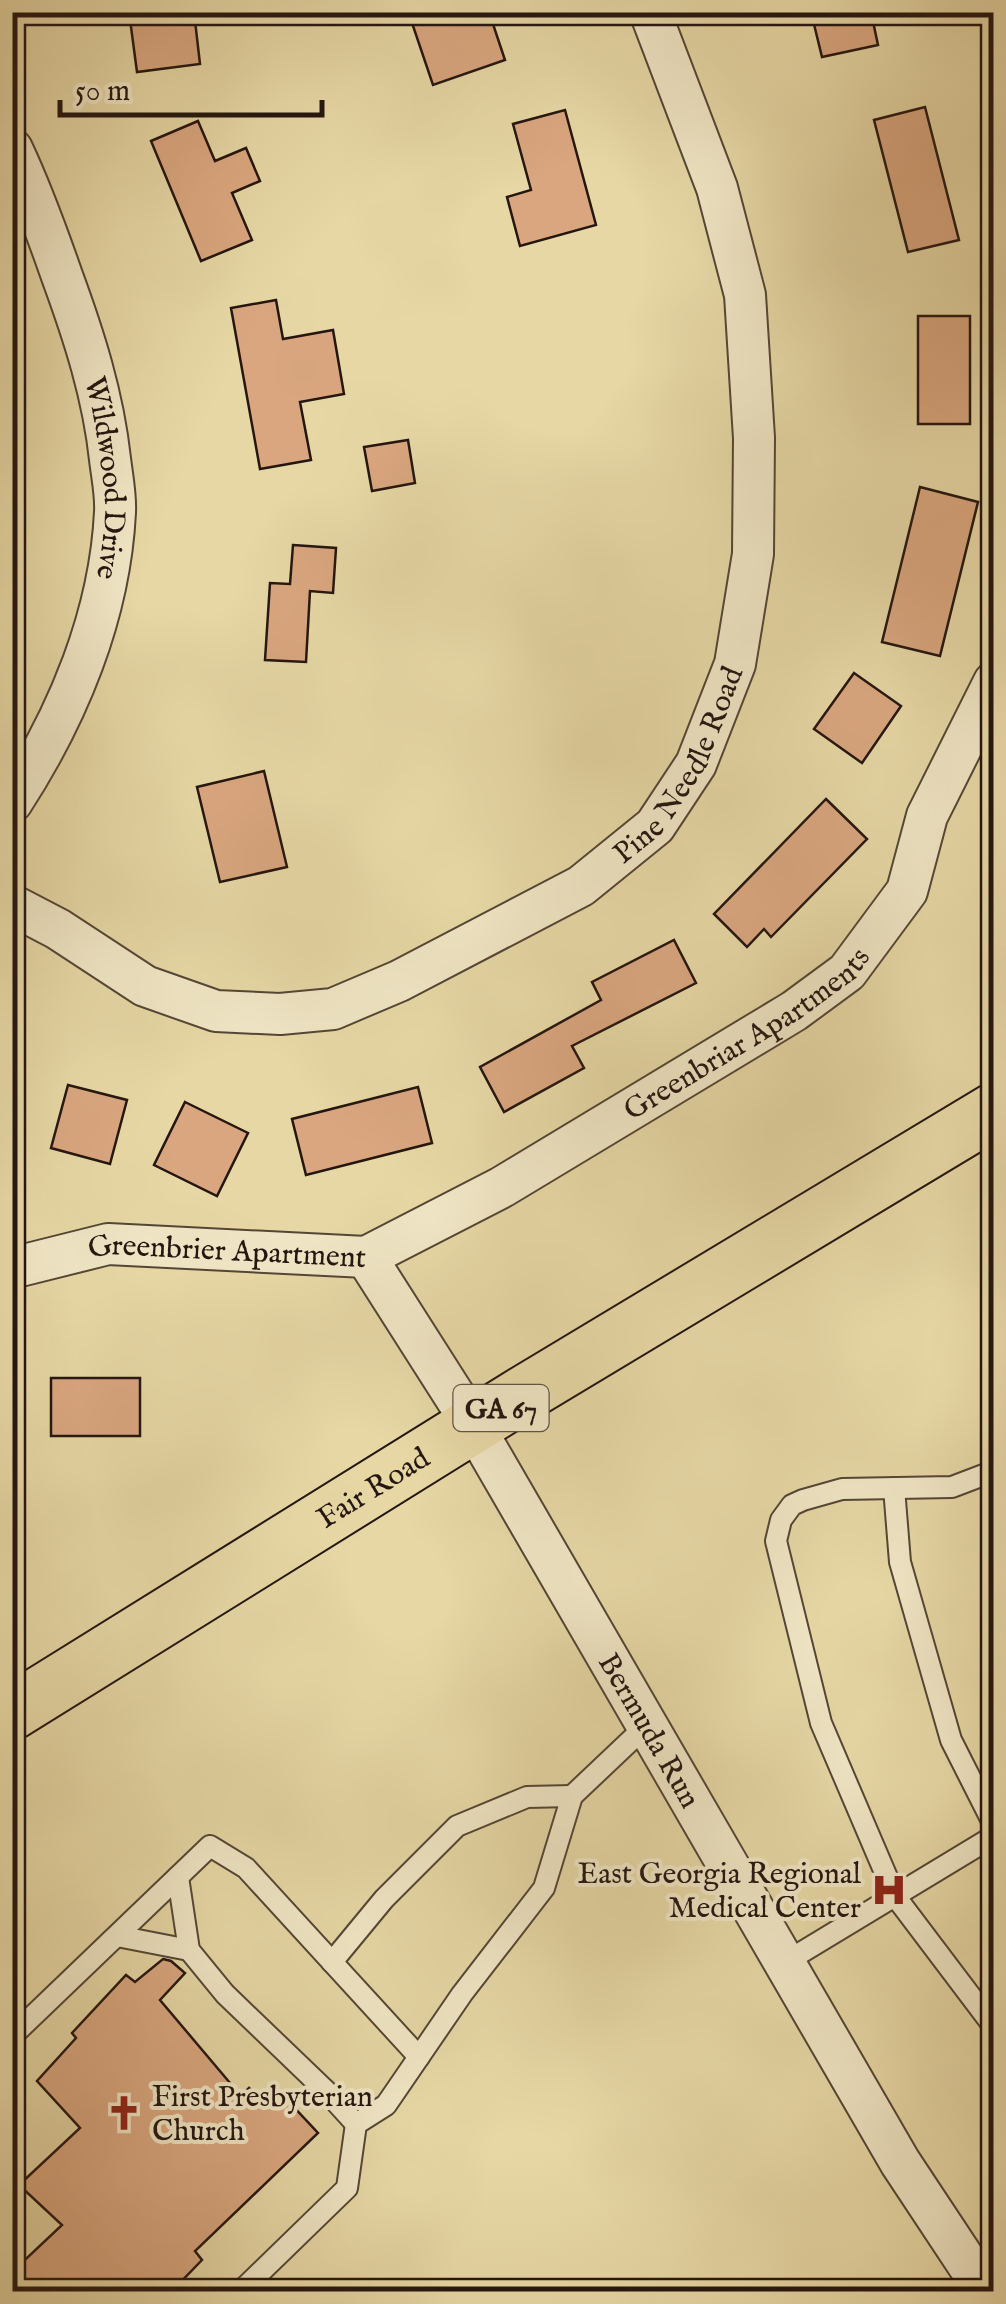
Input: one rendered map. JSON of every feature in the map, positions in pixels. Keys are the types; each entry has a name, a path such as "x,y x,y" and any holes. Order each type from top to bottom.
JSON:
{"main road":[{"name":"Fair Road","path":"12,1712 474,1424 994,1111"}],"street":[{"name":"Pine Needle Road","path":"12,905 58,929 145,986 216,1012 280,1014 334,1009 399,981 582,886 655,826 696,764 735,664 753,554 754,438 745,295 717,188 650,12"},
{"name":"Wildwood Drive","path":"12,149 32,192 100,392 116,509 105,588 78,679 34,769 12,802"},
{"name":"Greenbriar Apartments","path":"366,1257 502,1187 794,1012 847,972 906,891 927,816 994,682"},
{"name":"Greenbrier Apartment","path":"12,1268 108,1244 366,1257 474,1424"},
{"name":"Bermuda Run","path":"474,1424 900,2162 986,2292"}],"lane":[{"path":"993,1472 952,1487 842,1489 792,1506 781,1520 776,1541 821,1722 895,1896 994,2027"},
{"path":"894,1488 900,1562 951,1740 994,1826"},
{"path":"240,2292 347,2188 356,2124 386,2105 462,1994 544,1888 572,1796 647,1725"},
{"path":"332,1962 384,1899 456,1826 528,1797 572,1796"},
{"path":"784,1963 994,1836"},
{"path":"12,2036 210,1846 246,1868 420,2056"},
{"path":"178,1877 190,1950 225,1994 356,2124"},
{"path":"117,1936 190,1950"}],"building":[{"path":"129,12 194,12 200,64 137,72"},
{"path":"432,12 489,12 505,60 433,85 411,20"},
{"path":"811,12 871,12 878,45 822,57"},
{"path":"925,107 959,240 908,252 874,120"},
{"path":"565,110 596,225 520,246 507,197 531,190 513,124"},
{"path":"198,121 215,161 246,148 260,181 232,193 252,240 201,261 151,141"},
{"path":"276,300 283,339 333,330 344,394 300,402 311,460 260,469 231,308"},
{"path":"918,316 970,316 970,424 918,424"},
{"path":"408,440 415,483 372,491 364,447"},
{"path":"920,487 978,502 940,656 882,642"},
{"path":"293,545 336,548 333,593 310,591 306,662 265,660 270,583 290,584"},
{"path":"854,673 901,706 862,763 814,729"},
{"path":"264,771 287,867 220,882 197,787"},
{"path":"826,799 867,839 771,937 764,929 747,947 714,914"},
{"path":"674,940 696,983 572,1046 584,1068 504,1112 480,1067 601,1000 592,982"},
{"path":"68,1085 127,1100 110,1164 51,1148"},
{"path":"418,1087 432,1143 306,1175 292,1119"},
{"path":"185,1102 248,1133 217,1196 154,1165"},
{"path":"51,1378 140,1378 140,1436 51,1436"},
{"name":"First Presbyterian Church","path":"163,1959 185,1973 160,2000 241,2096 249,2088 261,2098 275,2087 318,2133 195,2251 202,2260 171,2292 12,2292 12,2272 62,2225 19,2185 80,2128 37,2081 76,2038 72,2033 126,1975 135,1982"}],"place":[{"name":"East Georgia Regional Medical Center","path":"889,1890"},
{"name":"First Presbyterian Church","path":"124,2113"}]}
